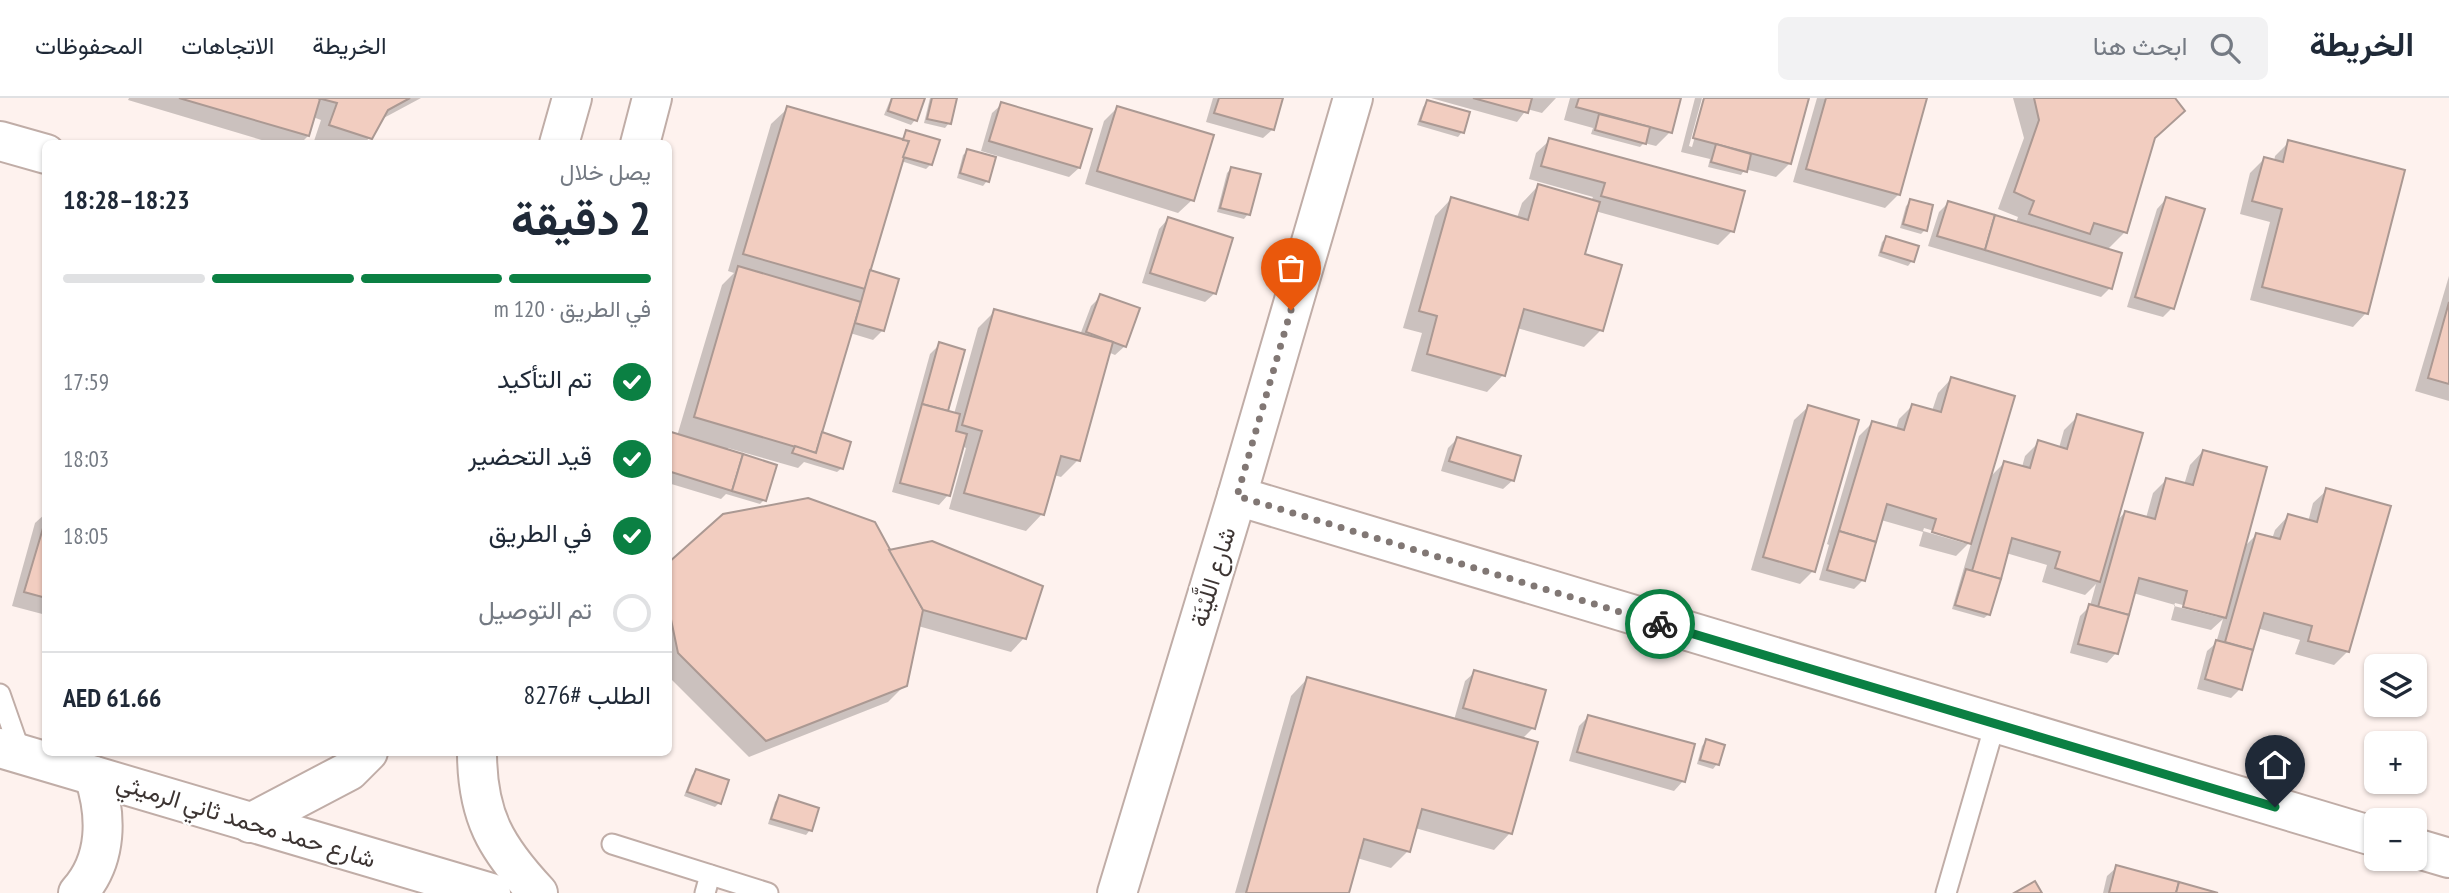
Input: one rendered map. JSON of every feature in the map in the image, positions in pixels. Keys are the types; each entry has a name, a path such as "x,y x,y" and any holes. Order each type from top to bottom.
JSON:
{"street":[{"path":"560,140 572,98"},
{"path":"641,140 652,98"},
{"name":"شارع اللَّيْنَة","path":"1117,893 1353,98"},
{"path":"0,141 42,153"},
{"path":"1237,496 2364,833"},
{"name":"شارع حمد محمد ثاني الرميثي","path":"10,751 491,893"},
{"path":"250,823 349,771 364,756"},
{"path":"477,756 477,777 483,809 495,838 512,865 538,893"},
{"path":"78,893 95,866 102,843 104,820 94,776"},
{"path":"2427,852 2449,858"}],"lane":[{"path":"0,694 10,751"},
{"path":"1947,893 1996,724"},
{"path":"612,844 708,884 768,893"}],"building":[{"path":"179,98 318,98 320,99 309,136"},
{"path":"318,98 410,98 388,110 372,139 329,125 337,103"},
{"path":"892,98 925,98 917,121 888,111"},
{"path":"932,98 957,98 951,124 927,119"},
{"path":"1219,98 1283,98 1274,130 1214,113"},
{"path":"1473,98 1532,98 1528,113"},
{"path":"1579,98 1681,98 1672,133 1576,107"},
{"path":"1704,98 1809,98 1791,164 1693,138"},
{"path":"1826,98 1927,98 1900,195 1806,169"},
{"path":"2034,98 2175,98 2185,111 2155,138 2127,233 2094,223 2090,234 2029,214 2034,201 2014,192 2039,120"},
{"path":"1427,100 1470,112 1464,133 1420,121"},
{"path":"1001,102 1092,129 1080,168 989,141"},
{"path":"787,106 909,141 865,289 743,254"},
{"path":"1117,106 1214,135 1194,201 1097,171"},
{"path":"1599,114 1650,127 1646,144 1595,130"},
{"path":"906,130 940,140 932,165 903,157 909,141 903,140"},
{"path":"1549,138 1745,191 1734,232 1601,196 1605,183 1541,166"},
{"path":"2288,140 2405,170 2368,314 2262,287 2282,209 2252,201 2264,157 2283,162"},
{"path":"1716,144 1751,154 1747,172 1711,162"},
{"path":"967,149 996,157 989,182 960,173"},
{"path":"1231,167 1261,174 1250,215 1220,208"},
{"path":"1538,184 1600,202 1585,254 1622,265 1603,331 1524,309 1505,376 1427,354 1437,316 1419,311 1451,197 1528,220"},
{"path":"2166,197 2205,209 2174,309 2135,297"},
{"path":"1910,199 1933,205 1927,231 1903,224"},
{"path":"1948,201 1995,215 1985,250 1937,236"},
{"path":"1995,215 2122,253 2112,289 1985,250"},
{"path":"1168,217 1233,238 1216,294 1150,273"},
{"path":"1886,236 1919,246 1914,262 1881,252"},
{"path":"738,266 861,302 816,453 694,417"},
{"path":"870,270 899,279 884,331 855,323"},
{"path":"1100,294 1140,308 1126,347 1086,332"},
{"path":"2449,302 2449,384 2428,378"},
{"path":"994,309 1113,342 1080,461 1061,456 1044,515 964,493 982,431 962,425"},
{"path":"939,342 965,350 948,411 922,404"},
{"path":"1951,377 2015,396 1971,544 1932,532 1936,519 1887,504 1876,542 1839,531 1872,421 1904,430 1912,404 1941,412"},
{"path":"922,404 960,414 956,431 967,434 950,496 900,483"},
{"path":"1808,405 1859,420 1815,572 1763,557"},
{"path":"2077,414 2143,433 2100,582 2055,568 2060,552 2012,538 2001,579 1972,571 2004,461 2030,468 2038,440 2067,449"},
{"path":"672,432 743,454 732,491 672,472"},
{"path":"822,432 851,442 843,469 792,453 795,446 816,453"},
{"path":"1457,437 1521,456 1514,481 1449,461"},
{"path":"2203,450 2267,467 2226,618 2183,607 2187,591 2139,578 2129,615 2098,607 2125,511 2155,519 2166,478 2193,485"},
{"path":"743,454 777,465 766,501 732,491"},
{"path":"2326,488 2391,506 2349,652 2308,641 2312,626 2264,613 2253,650 2225,642 2256,533 2280,539 2288,514 2317,522"},
{"path":"808,498 875,522 923,610 907,686 766,741 678,653 672,624 672,559 723,514"},
{"path":"42,531 42,597 24,592"},
{"path":"1839,531 1876,542 1865,581 1827,570"},
{"path":"932,541 1043,586 1026,639 923,610 889,550"},
{"path":"1966,569 2001,579 1990,615 1955,605"},
{"path":"2089,604 2129,615 2118,654 2078,644"},
{"path":"2216,640 2253,650 2242,690 2205,679"},
{"path":"1474,670 1546,690 1535,729 1463,708"},
{"path":"1307,677 1538,742 1512,834 1422,809 1410,852 1364,839 1349,893 1246,893"},
{"path":"1588,715 1695,744 1685,782 1577,752"},
{"path":"1706,739 1725,745 1719,765 1700,760"},
{"path":"696,769 729,780 721,804 687,792"},
{"path":"779,795 819,808 812,831 771,819"},
{"path":"2116,865 2179,882 2176,893 2109,893"},
{"path":"2035,881 2042,893 2014,893"},
{"path":"2179,882 2218,893 2176,893"}],"way so far":[{"path":"1291,310 1237,496 1660,624"}],"route":[{"path":"1660,624 2275,807"}]}
